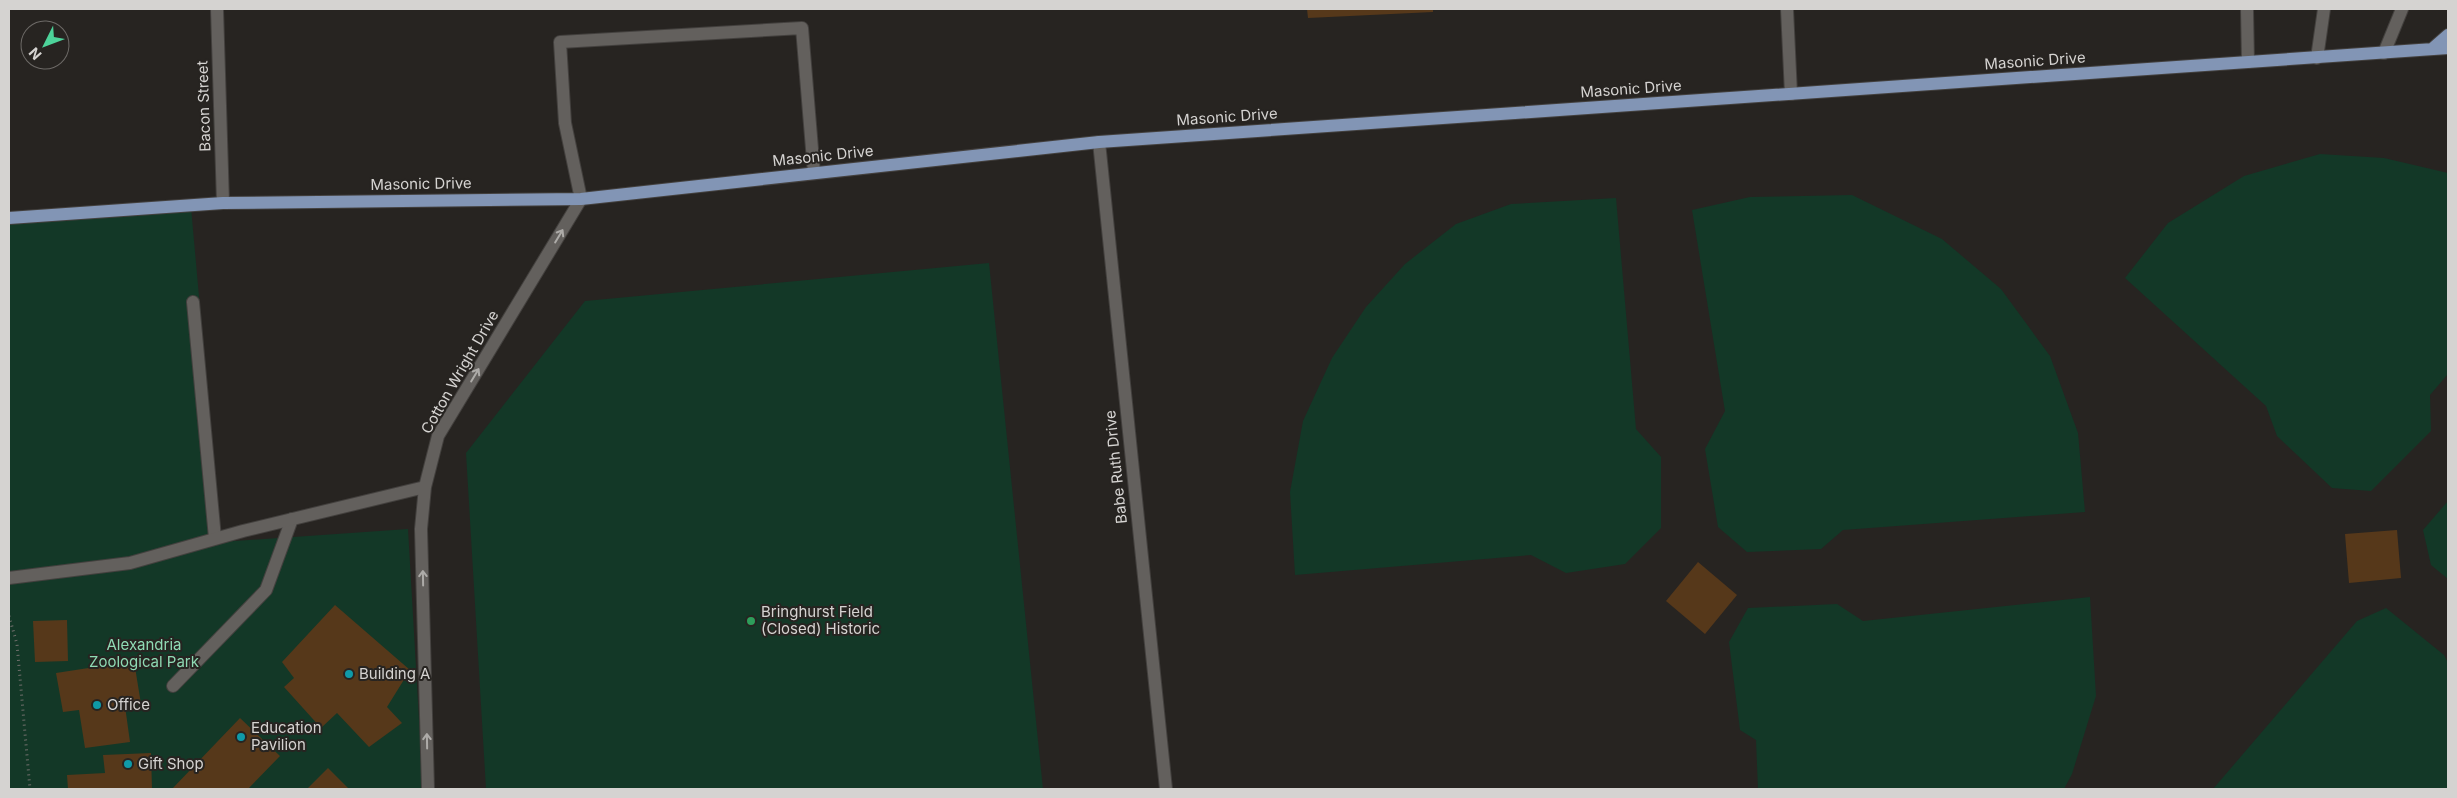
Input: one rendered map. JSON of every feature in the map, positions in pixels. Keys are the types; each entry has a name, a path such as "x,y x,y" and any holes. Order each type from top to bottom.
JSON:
{"main road":[{"path":"2432,49 2448,34"},
{"name":"Masonic Drive","path":"9,218 223,203 581,199 1099,142 2448,48"}],"street":[{"name":"Bacon Street","path":"217,9 223,203"},
{"path":"1787,9 1791,94"},
{"path":"2247,9 2248,62"},
{"path":"2317,58 2324,9"},
{"path":"2384,52 2402,9"},
{"path":"581,199 566,123 560,42 802,28 814,173"},
{"name":"Babe Ruth Drive","path":"1099,142 1166,789"},
{"name":"Cotton Wright Drive","path":"428,789 421,529 425,487 438,436 581,199"},
{"path":"193,302 216,538"},
{"path":"9,578 130,563 216,538 425,487"},
{"path":"173,686 266,590 292,519"}],"path":[{"path":"9,616 18,644 30,789"}],"green space":[{"path":"2320,154 2384,158 2448,173 2448,374 2430,395 2431,431 2371,491 2332,488 2277,436 2266,406 2125,278 2168,223 2244,176"},
{"path":"1852,195 1942,239 2001,289 2050,356 2078,433 2085,512 1843,530 1821,549 1747,552 1718,527 1705,449 1725,411 1692,210 1750,197"},
{"path":"1616,198 1636,429 1661,457 1661,528 1625,564 1566,573 1531,555 1295,575 1290,492 1303,421 1332,358 1366,307 1405,264 1456,224 1511,204"},
{"name":"Alexandria Zoological Park","path":"191,207 221,542 408,529 423,789 9,789 9,223"},
{"name":"Bringhurst Field (Closed) Historic","path":"989,263 1043,789 486,789 466,453 585,301"},
{"path":"2448,501 2448,579 2431,565 2423,530"},
{"path":"2090,597 2096,696 2072,774 2064,789 1758,789 1756,740 1740,730 1729,642 1748,608 1837,604 1863,621"},
{"path":"2386,608 2444,655 2448,663 2448,789 2213,789 2357,621"}],"building":[{"path":"1307,9 1433,9 1433,12 1308,18"},
{"path":"2397,530 2401,578 2349,583 2345,534"},
{"path":"1698,562 1737,595 1705,634 1666,601"},
{"name":"Building A","path":"335,605 410,670 387,707 402,723 369,747 337,713 321,728 284,687 294,678 282,662"},
{"path":"67,620 68,661 35,662 33,621"},
{"name":"Office","path":"134,661 141,704 125,706 130,742 85,748 79,710 63,712 56,673"},
{"name":"Education Pavilion","path":"240,718 280,756 248,789 172,789"},
{"name":"Gift Shop","path":"151,753 152,789 68,789 67,775 105,773 103,755"},
{"path":"328,768 349,789 307,789"}],"place":[{"name":"Bringhurst Field (Closed) Historic","path":"751,621"},
{"name":"Building A","path":"349,674"},
{"name":"Office","path":"97,705"},
{"name":"Education Pavilion","path":"241,737"},
{"name":"Gift Shop","path":"128,764"}]}
